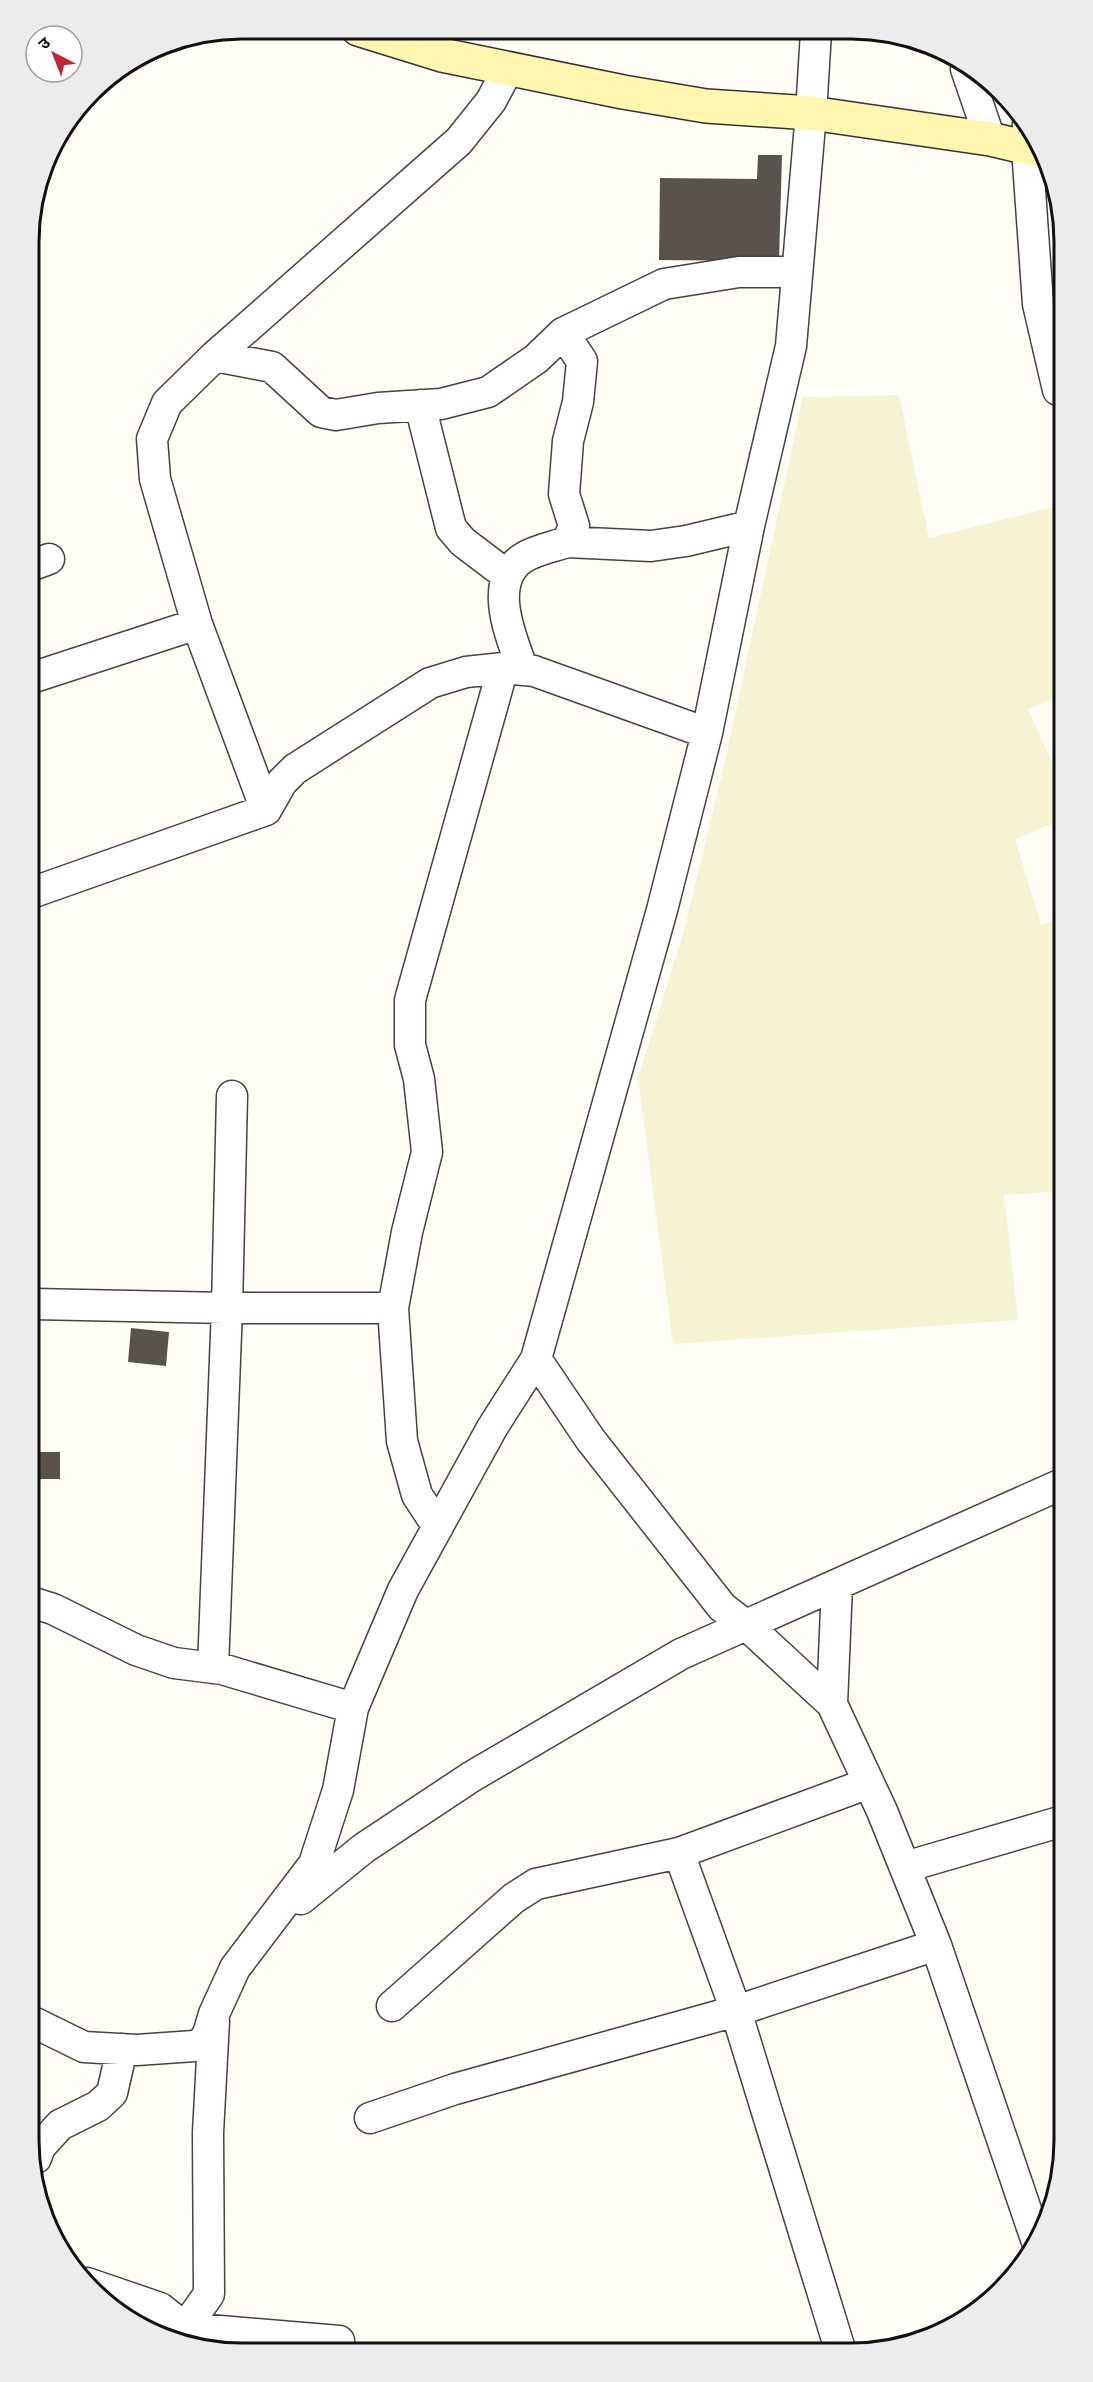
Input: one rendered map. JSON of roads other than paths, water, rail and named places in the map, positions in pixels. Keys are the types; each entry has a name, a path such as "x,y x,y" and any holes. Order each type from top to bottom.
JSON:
{"main road":[{"path":"390,39 442,55 706,106 811,112 990,139 1027,141"}],"street":[{"path":"39,2025 84,2048 149,2049 202,2043 208,2034 214,2014 235,1968 273,1921 314,1864 338,1790 352,1708 403,1590 492,1428 536,1359 662,910 707,733 749,526 791,346 816,39"},
{"path":"266,810 197,624 155,478 152,439 167,403 215,356 459,141 491,101 508,69"},
{"path":"969,76 990,139"},
{"path":"1032,151 1038,304 1054,373"},
{"path":"215,356 272,367 321,412 336,415 450,403 488,392 536,359 563,333 664,284 739,272 797,273"},
{"path":"563,333 582,361 578,402 568,441 564,494 574,526 567,542"},
{"path":"420,405 451,528 463,542 508,576"},
{"path":"438,1527 417,1495 402,1441 393,1308 407,1232 427,1152 419,1079 410,1045 410,1000 513,669 504,615 508,576 522,558 567,542 651,546 686,541 749,526"},
{"path":"39,675 197,624"},
{"path":"39,890 266,810 282,782 295,769 362,728 402,699 439,680 466,672 534,670 707,733"},
{"path":"213,1668 227,1308 232,1096"},
{"path":"39,1304 227,1308 393,1308"},
{"path":"536,1359 590,1438 715,1598 832,1704 869,1783 936,1945 1032,2231"},
{"path":"273,1921 364,1848 471,1777 681,1654 1054,1488"},
{"path":"832,1704 837,1585"},
{"path":"39,1604 54,1609 174,1663 213,1668 352,1708"},
{"path":"392,2006 514,1898 536,1884 679,1853 869,1783"},
{"path":"905,1867 1054,1824"},
{"path":"679,1853 736,2011 838,2343"},
{"path":"370,2118 455,2089 736,2011 936,1945"},
{"path":"186,2335 209,2294 208,2133 214,2014"},
{"path":"40,2148 60,2125 98,2106 112,2093 122,2049"},
{"path":"103,2288 160,2308 185,2334"},
{"path":"188,2335 339,2341"}]}
